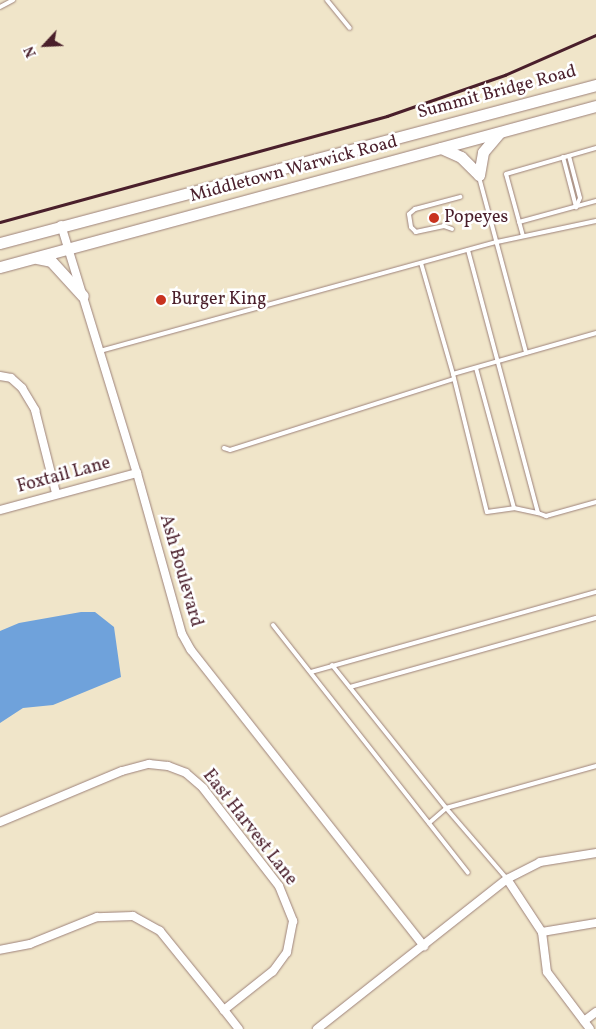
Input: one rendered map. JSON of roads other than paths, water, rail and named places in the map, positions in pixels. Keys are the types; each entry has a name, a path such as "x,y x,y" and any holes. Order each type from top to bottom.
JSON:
{"main road":[{"name":"Summit Bridge Road","path":"0,243 61,225 144,206 596,85"},
{"name":"Middletown Warwick Road","path":"0,267 596,106"},
{"path":"479,175 483,152 500,132"},
{"path":"441,148 462,156 479,175"},
{"path":"35,257 51,261 83,296"}],"street":[{"name":"Ash Boulevard","path":"61,225 137,473 182,634 191,650 424,946"},
{"path":"0,376 11,378 22,388 35,410 56,493"},
{"name":"Foxtail Lane","path":"0,510 56,493 137,473"},
{"name":"East Harvest Lane","path":"0,822 131,769 149,764 168,766 186,773 203,788 278,886 293,921 287,952 273,971 224,1010"},
{"path":"317,1029 507,879 540,862 596,853"},
{"path":"507,879 542,932 547,972 590,1029"},
{"path":"0,950 30,944 97,917 133,916 160,931 239,1029"},
{"path":"542,932 596,923"},
{"path":"584,1022 596,1012"}],"lane":[{"path":"0,7 13,0"},
{"path":"327,0 350,28"},
{"path":"523,236 506,174 595,148 596,156"},
{"path":"569,156 580,198 576,206"},
{"path":"563,157 576,206"},
{"path":"479,175 526,353"},
{"path":"452,229 444,226 416,232 411,227 409,217 415,209 460,197"},
{"path":"519,222 596,201"},
{"path":"100,351 497,242 596,221"},
{"path":"468,250 538,513"},
{"path":"421,263 454,377 488,512 514,508 546,516 596,502"},
{"path":"224,448 230,450 454,377 476,368 596,333"},
{"path":"476,368 514,508"},
{"path":"310,672 596,592"},
{"path":"350,687 596,618"},
{"path":"274,625 468,873"},
{"path":"332,665 446,808 507,879"},
{"path":"429,823 446,808 596,766"}],"water":[{"path":"81,612 95,612 114,627 121,677 53,705 23,708 0,723 0,631 19,623"}],"railway":[{"path":"0,222 387,116 505,75 596,35"}],"place":[{"name":"Popeyes","path":"434,218"},
{"name":"Burger King","path":"161,300"}]}
